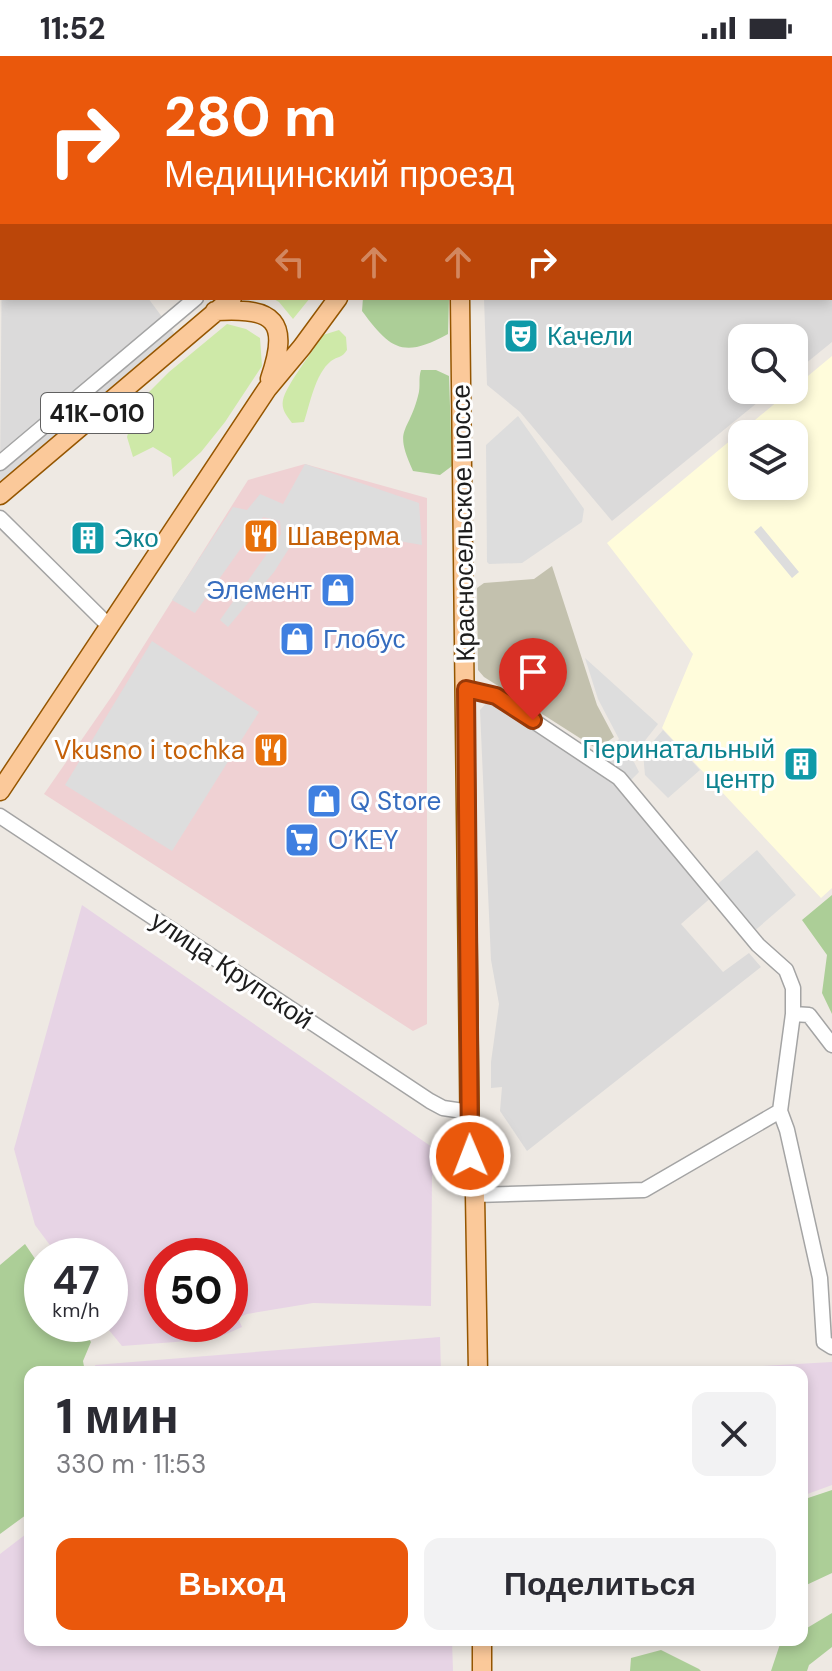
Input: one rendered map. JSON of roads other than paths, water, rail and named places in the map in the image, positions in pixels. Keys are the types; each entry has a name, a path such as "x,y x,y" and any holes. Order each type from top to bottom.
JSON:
{"main road":[{"name":"41К-010","path":"0,495 229,300"},
{"path":"0,791 267,389 336,300"},
{"name":"Красносельское шоссе","path":"460,300 470,1156 475,1195 478,1366"},
{"path":"215,311 243,310 266,315 276,326 280,339 267,389"},
{"path":"482,1646 482,1671"}],"street":[{"path":"0,463 194,300"},
{"path":"0,518 109,626"},
{"path":"466,689 496,696 619,778 758,945 786,970 793,988 793,1014 780,1111 820,1278 824,1342 832,1347"},
{"name":"улица Крупской","path":"0,816 430,1101 443,1108 470,1112"},
{"path":"793,1014 809,1015 832,1045"},
{"path":"475,1195 644,1190 780,1111"}],"place":[{"name":"Качели","path":"521,336"},
{"name":"Шаверма","path":"261,536"},
{"name":"Эко","path":"88,538"},
{"name":"Элемент","path":"338,590"},
{"name":"Глобус","path":"297,639"},
{"name":"Vkusno i tochka","path":"271,750"},
{"name":"Перинатальный центр","path":"801,764"},
{"name":"Q Store","path":"324,801"},
{"name":"O’KEY","path":"302,840"}]}
